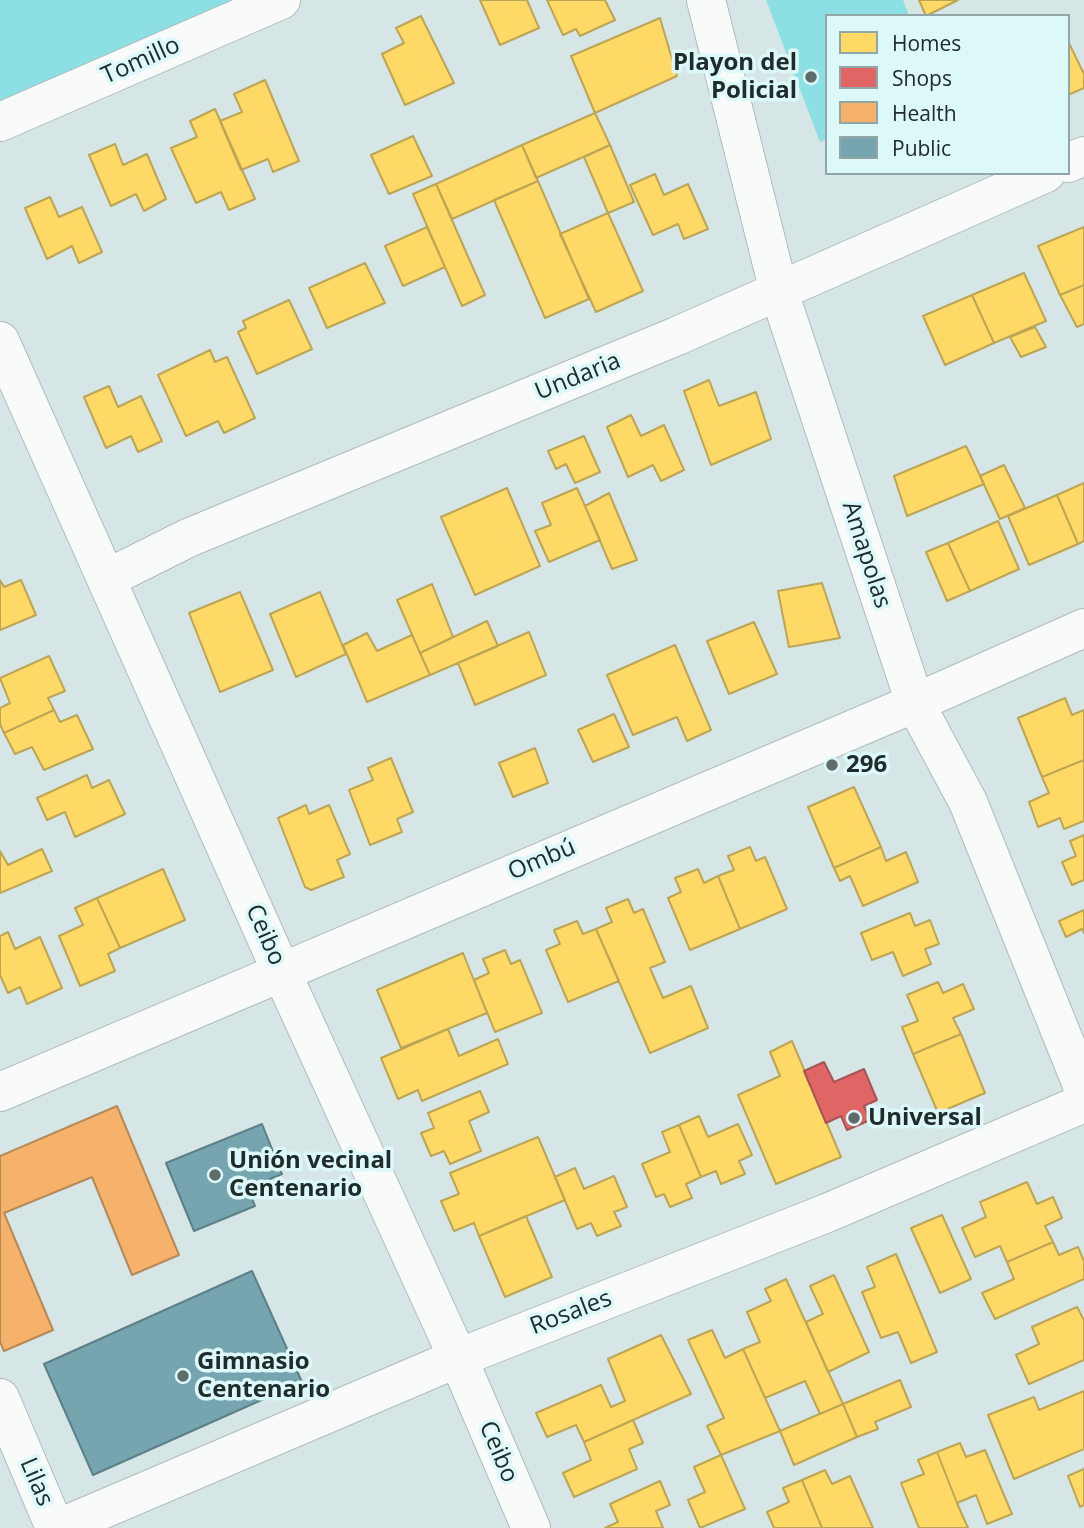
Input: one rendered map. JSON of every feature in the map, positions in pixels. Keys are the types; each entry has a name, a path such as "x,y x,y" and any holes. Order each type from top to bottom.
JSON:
{"street":[{"name":"Tomillo","path":"0,122 281,0"},
{"name":"Amapolas","path":"706,0 779,292 915,703 968,802 1084,1090"},
{"name":"Undaria","path":"108,578 197,534 779,292 1042,175"},
{"name":"Ceibo","path":"0,341 281,971 458,1358 531,1528"},
{"name":"Ombú","path":"0,1092 915,703 1084,628"},
{"name":"Rosales","path":"57,1528 458,1358 827,1213 1084,1103"},
{"name":"Lilas","path":"0,1398 57,1528"}],"shaded area":[{"path":"0,0 281,0 0,122"},
{"name":"Playon del Policial","path":"766,0 903,0 908,14 825,14 825,140 820,142"}],"building: Homes":[{"path":"480,0 527,0 539,28 500,45"},
{"path":"547,0 605,0 615,20 580,36 576,29 563,35"},
{"path":"919,0 958,0 930,14 925,14"},
{"path":"421,16 454,83 405,105 382,54 404,43 396,28"},
{"path":"660,18 677,76 595,113 571,56"},
{"path":"1070,45 1084,74 1084,88 1070,94"},
{"path":"265,80 299,161 273,172 268,159 241,170 220,121 242,112 234,94"},
{"path":"215,109 255,199 229,210 221,192 196,203 171,148 197,137 190,121"},
{"path":"595,113 610,145 536,178 522,145"},
{"path":"413,136 432,176 389,194 371,155"},
{"path":"115,144 123,165 147,154 166,199 144,211 136,194 111,206 89,155"},
{"path":"522,145 538,181 452,219 436,184"},
{"path":"610,145 634,202 608,213 584,157"},
{"path":"655,174 664,195 688,184 708,229 684,239 678,224 653,235 630,185"},
{"path":"538,181 589,299 545,318 494,200"},
{"path":"436,184 485,295 462,306 413,194"},
{"path":"50,197 59,217 82,207 102,252 79,263 72,246 47,259 25,208"},
{"path":"608,213 643,291 596,312 560,234"},
{"path":"427,227 445,267 403,286 385,246"},
{"path":"1084,227 1084,285 1060,295 1038,246"},
{"path":"365,263 385,303 327,328 309,288"},
{"path":"1024,273 1046,321 994,343 972,295"},
{"path":"1084,285 1084,324 1077,327 1060,295"},
{"path":"972,295 994,343 945,365 923,316"},
{"path":"289,300 312,349 257,374 238,332 246,328 243,321"},
{"path":"1035,327 1046,347 1021,357 1010,337"},
{"path":"210,350 215,362 227,357 255,418 224,433 218,421 186,436 158,375"},
{"path":"709,380 719,406 756,392 771,439 711,465 684,391"},
{"path":"109,386 118,407 141,396 162,441 138,452 131,436 106,448 84,397"},
{"path":"631,415 641,436 664,425 684,470 661,481 653,465 628,477 607,427"},
{"path":"584,436 600,472 575,483 566,464 556,469 548,451"},
{"path":"966,446 984,484 907,516 894,476"},
{"path":"1004,465 1025,508 1000,519 980,476"},
{"path":"1084,483 1084,541 1078,544 1057,495"},
{"path":"507,488 540,566 475,595 441,517"},
{"path":"577,488 600,540 549,562 535,531 551,525 542,503"},
{"path":"609,493 637,560 612,569 585,506"},
{"path":"1057,495 1078,544 1029,565 1008,516"},
{"path":"998,521 1019,569 970,591 948,543"},
{"path":"948,543 970,591 947,601 926,552"},
{"path":"0,580 4,587 21,580 36,615 0,630"},
{"path":"822,583 840,638 789,647 778,591"},
{"path":"432,584 453,637 420,653 397,600"},
{"path":"240,592 273,670 220,692 189,613"},
{"path":"320,592 346,654 296,677 270,614"},
{"path":"487,621 498,646 430,675 420,653"},
{"path":"754,622 777,674 729,694 707,641"},
{"path":"529,632 546,675 475,705 458,663"},
{"path":"367,633 377,651 412,635 430,675 367,702 343,645"},
{"path":"675,645 711,730 687,741 677,717 633,735 607,675"},
{"path":"49,656 65,691 48,698 54,710 4,733 0,724 0,708 10,703 0,678"},
{"path":"1065,698 1072,715 1084,710 1084,760 1042,777 1018,718"},
{"path":"54,710 60,722 77,715 93,749 44,770 32,747 15,754 4,733"},
{"path":"614,714 629,747 593,762 578,730"},
{"path":"535,748 548,783 513,797 499,763"},
{"path":"391,758 413,812 397,819 402,832 370,845 349,790 373,780 368,768"},
{"path":"1084,760 1084,821 1064,829 1060,818 1038,827 1029,802 1049,793 1042,777"},
{"path":"87,775 92,788 109,780 125,814 75,837 65,812 47,820 37,798"},
{"path":"854,787 881,847 834,868 808,807"},
{"path":"306,805 309,814 329,805 350,854 337,860 344,877 311,890 305,887 278,818"},
{"path":"1084,835 1084,880 1072,885 1062,862 1076,856 1070,841"},
{"path":"750,847 756,861 765,857 787,909 740,929 718,876 734,870 728,856"},
{"path":"881,847 886,861 906,852 918,882 863,906 850,876 840,881 834,868"},
{"path":"42,849 52,871 0,893 0,851 8,865"},
{"path":"163,869 185,920 120,948 97,898"},
{"path":"698,869 704,883 718,876 740,929 690,950 668,898 681,892 675,878"},
{"path":"97,898 120,948 108,954 115,971 80,986 59,936 83,925 75,908"},
{"path":"628,899 634,913 643,909 665,962 650,968 663,998 691,986 708,1028 650,1053 596,929 612,922 606,908"},
{"path":"1084,910 1084,933 1082,929 1066,937 1059,921"},
{"path":"910,913 915,926 930,920 939,944 925,949 931,964 903,976 893,952 872,960 861,933"},
{"path":"577,921 583,934 596,929 619,981 568,1002 546,950 560,944 554,930"},
{"path":"8,932 15,949 40,937 62,988 27,1004 20,987 8,993 0,975 0,936"},
{"path":"505,950 511,964 520,960 542,1013 495,1032 474,980 489,973 483,959"},
{"path":"463,953 487,1013 401,1048 377,990"},
{"path":"938,982 943,993 963,984 974,1009 953,1018 961,1034 913,1054 902,1027 918,1021 907,995"},
{"path":"448,1029 459,1056 498,1039 508,1064 422,1101 418,1090 398,1099 381,1058"},
{"path":"961,1034 985,1093 938,1113 913,1054"},
{"path":"792,1041 841,1157 776,1184 738,1095 780,1076 770,1052"},
{"path":"480,1091 489,1112 469,1121 481,1151 450,1164 444,1151 431,1156 421,1133 434,1128 428,1113"},
{"path":"699,1116 708,1137 738,1124 752,1155 739,1161 745,1174 721,1184 716,1171 701,1177 679,1125"},
{"path":"679,1125 701,1177 686,1184 692,1198 670,1207 664,1194 656,1197 642,1164 670,1152 662,1132"},
{"path":"538,1137 565,1200 479,1236 474,1223 454,1231 441,1201 459,1194 450,1173"},
{"path":"575,1168 584,1189 614,1176 627,1207 614,1212 621,1226 597,1236 591,1223 577,1229 555,1177"},
{"path":"1027,1182 1037,1204 1053,1197 1062,1218 1045,1226 1053,1242 1007,1262 1000,1246 975,1257 962,1228 986,1217 980,1202"},
{"path":"942,1215 971,1279 940,1293 911,1228"},
{"path":"526,1216 552,1277 505,1297 479,1236"},
{"path":"1053,1242 1059,1255 1078,1247 1084,1261 1084,1279 995,1319 982,1293 1014,1279 1007,1262"},
{"path":"896,1254 937,1352 911,1363 898,1332 881,1338 862,1292 875,1287 867,1267"},
{"path":"834,1275 869,1352 828,1372 806,1322 823,1314 810,1286"},
{"path":"786,1279 843,1404 820,1414 805,1381 765,1398 743,1349 760,1342 747,1312 771,1301 765,1289"},
{"path":"1077,1307 1084,1320 1084,1360 1029,1384 1016,1355 1039,1344 1032,1327"},
{"path":"712,1330 725,1358 743,1349 780,1431 721,1455 707,1426 724,1418 688,1340"},
{"path":"661,1335 691,1394 584,1442 576,1425 547,1437 536,1413 601,1385 611,1407 625,1401 608,1359"},
{"path":"900,1380 911,1407 875,1422 878,1429 857,1437 843,1404"},
{"path":"1084,1391 1084,1449 1014,1479 988,1415 1034,1397 1039,1410"},
{"path":"843,1404 857,1437 794,1465 780,1431"},
{"path":"633,1420 643,1443 629,1449 637,1469 574,1497 563,1473 591,1460 584,1442"},
{"path":"960,1443 966,1457 985,1450 1012,1514 987,1524 976,1495 957,1503 937,1452"},
{"path":"937,1452 968,1528 919,1528 901,1483 924,1474 918,1460"},
{"path":"721,1455 745,1509 700,1528 688,1500 705,1492 694,1467"},
{"path":"1084,1469 1084,1505 1080,1507 1068,1476"},
{"path":"825,1470 832,1484 850,1476 873,1528 822,1528 802,1480"},
{"path":"802,1480 822,1528 774,1528 767,1512 789,1502 783,1488"},
{"path":"660,1481 670,1505 656,1511 663,1528 605,1528 618,1522 610,1504"}],"building: Shops":[{"path":"824,1062 834,1082 864,1069 877,1100 864,1106 870,1120 847,1130 841,1116 826,1123 804,1071"}],"building: Health":[{"path":"117,1106 179,1255 132,1275 92,1177 4,1213 53,1330 4,1351 0,1342 0,1156"}],"building: Public":[{"path":"262,1124 282,1174 248,1188 255,1206 194,1231 166,1163"},
{"path":"252,1271 302,1382 93,1475 44,1364"}],"place":[{"name":"Playon del Policial","path":"811,77"},
{"name":"296","path":"832,765"},
{"name":"Universal","path":"854,1118"},
{"name":"Unión vecinal Centenario","path":"215,1175"},
{"name":"Gimnasio Centenario","path":"183,1376"}]}
